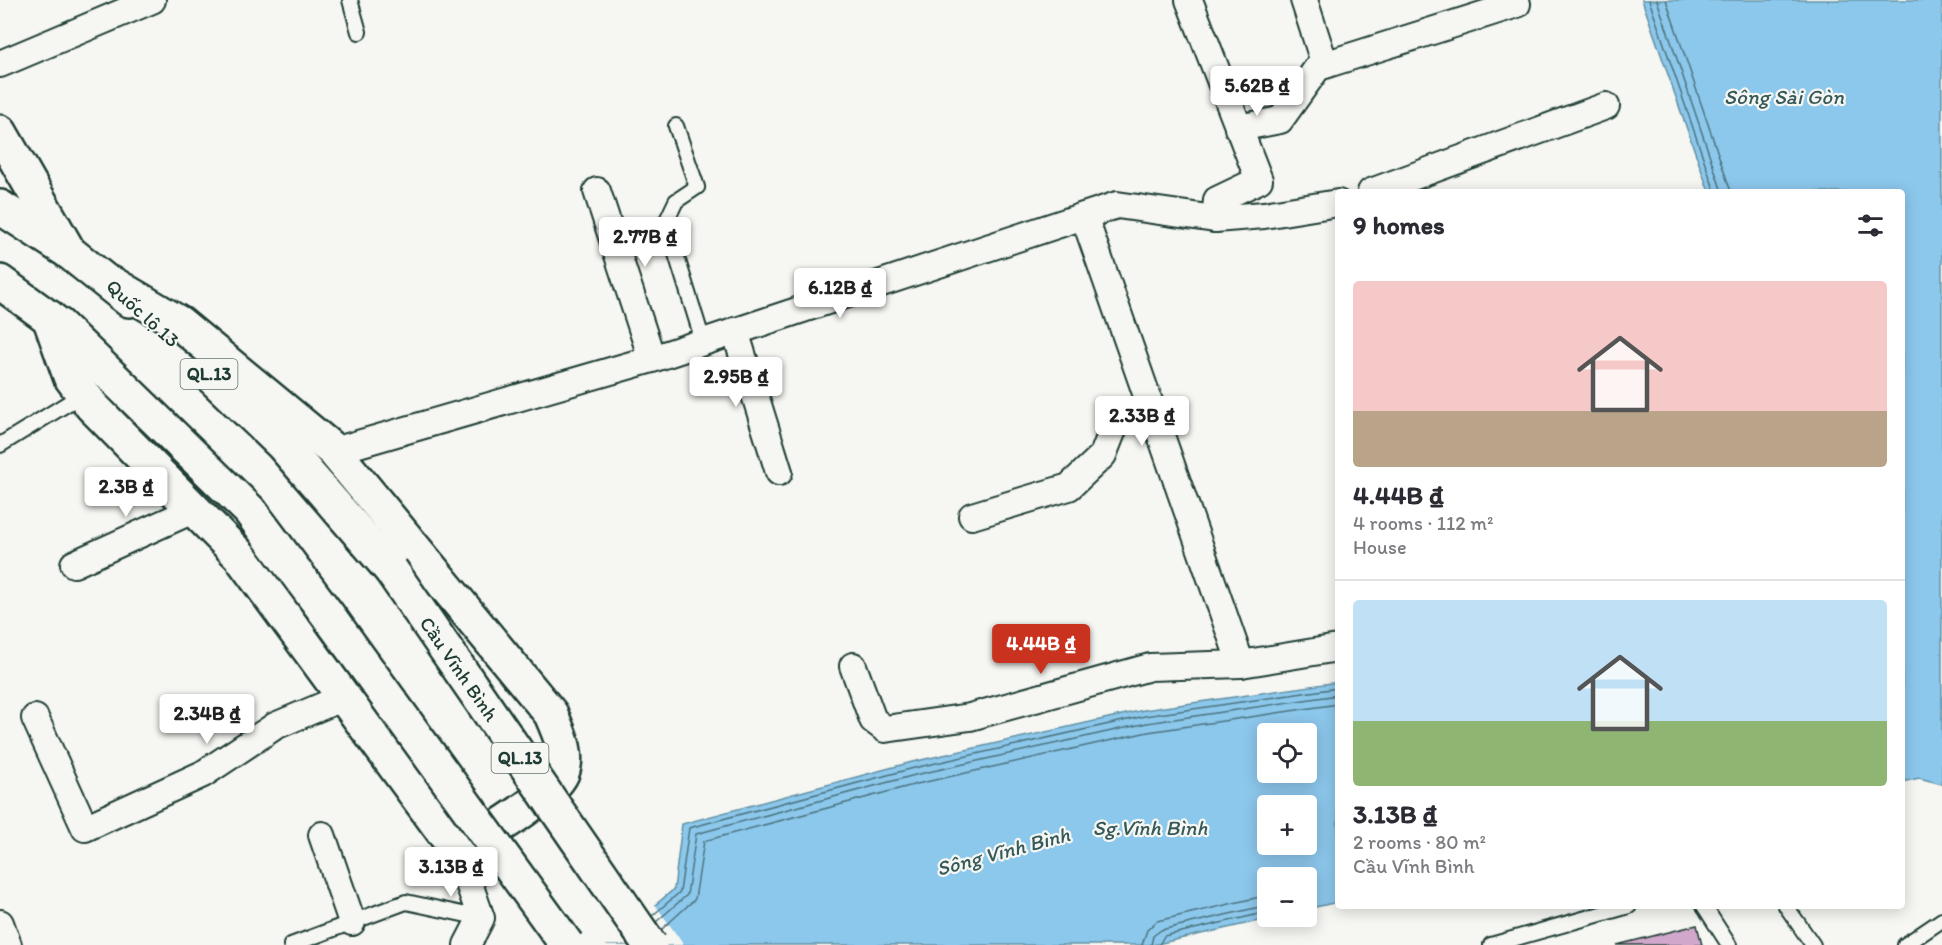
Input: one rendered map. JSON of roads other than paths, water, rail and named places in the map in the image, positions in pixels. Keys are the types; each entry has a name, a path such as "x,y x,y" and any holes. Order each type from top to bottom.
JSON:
{"main road":[{"path":"0,132 69,252"},
{"name":"Quốc lộ 13","path":"0,207 113,284 282,444 391,570"},
{"path":"0,282 49,317 250,511 567,945"},
{"path":"49,317 70,376 83,394 240,556 458,852 521,813 562,773 564,745 551,714 334,450 179,323 113,284"},
{"name":"Cầu Vĩnh Bình","path":"391,570 650,945"}],"street":[{"path":"0,64 152,0"},
{"path":"1189,0 1259,180 1217,200 1215,219"},
{"path":"1304,0 1324,65"},
{"path":"1238,128 1280,120 1318,67 1517,4"},
{"path":"1379,189 1606,105"},
{"path":"597,191 652,358"},
{"path":"334,450 652,358 1117,205 1215,219 1264,215 1335,203"},
{"path":"1084,216 1241,664"},
{"path":"735,331 779,472"},
{"path":"972,516 1069,487 1103,455 1116,422 1151,408"},
{"path":"74,564 195,509"},
{"path":"853,666 873,720 885,729 970,717 1150,667 1241,664 1335,648"},
{"path":"35,718 85,828 203,774 275,726 344,697"},
{"path":"322,835 352,922"},
{"path":"458,852 481,918 467,945"},
{"path":"0,923 8,945"}],"lane":[{"path":"351,0 359,32"},
{"path":"676,126 697,187 676,201 666,222 703,341"},
{"path":"0,445 83,394"},
{"path":"291,945 406,902 481,918"},
{"path":"1491,945 1618,909"},
{"path":"1706,909 1730,945"},
{"path":"1788,909 1813,945"},
{"path":"1905,945 1942,920"}],"water":[{"name":"Sông Sài Gòn","path":"1642,0 1942,0 1942,784 1919,778 1905,781 1905,189 1708,189"},
{"name":"Sg.Vĩnh Bình","path":"1335,682 1335,903 1317,907 1317,867 1257,867 1257,921 1153,945 608,945 674,889 682,824 912,762 1144,710"}],"water label":[{"name":"Sông Vĩnh Bình","path":"1003,851"}]}
